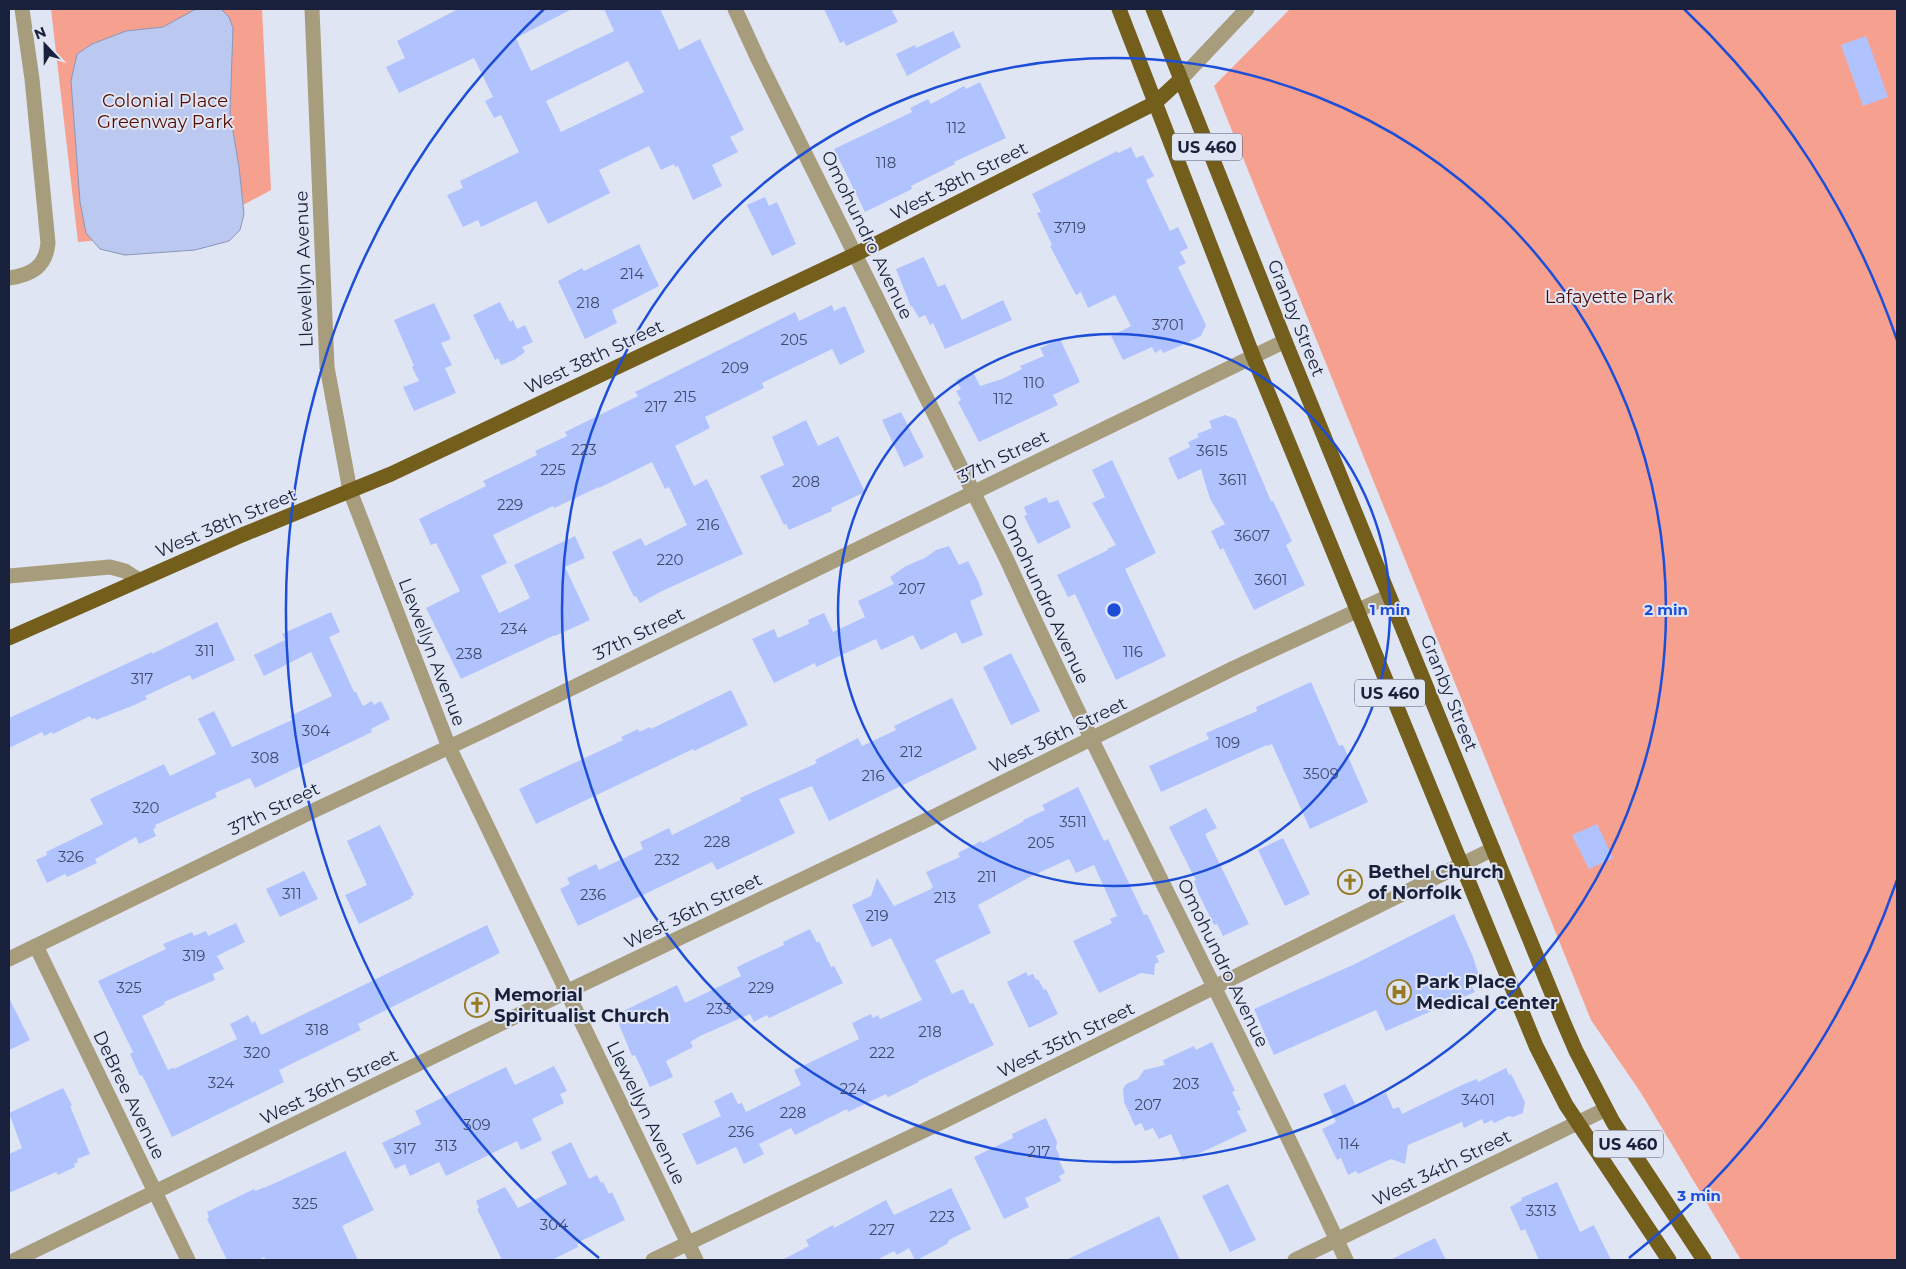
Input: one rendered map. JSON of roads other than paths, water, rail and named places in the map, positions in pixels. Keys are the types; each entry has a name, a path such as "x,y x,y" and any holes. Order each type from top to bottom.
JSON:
{"main road":[{"name":"US 460","path":"1119,9 1253,356 1536,1046 1578,1122 1669,1260"},
{"name":"Granby Street","path":"1152,9 1284,341 1562,1021 1606,1109 1704,1260"},
{"name":"West 38th Street","path":"9,638 242,535 391,474 856,254 1155,104 1180,80"}],"street":[{"path":"9,278 23,276 35,271 42,263 48,243 32,79 22,9"},
{"name":"Llewellyn Avenue","path":"312,9 327,367 350,491 449,747 696,1260"},
{"name":"Omohundro Avenue","path":"735,9 759,61 974,492 1092,740 1346,1260"},
{"path":"1180,80 1247,9"},
{"name":"37th Street","path":"9,959 1284,341"},
{"path":"9,576 110,567 125,571 139,580"},
{"name":"West 36th Street","path":"15,1260 566,992 1092,740 1234,668 1388,596"},
{"name":"West 35th Street","path":"653,1260 955,1115 1493,850"},
{"name":"DeBree Avenue","path":"36,946 188,1260"},
{"name":"West 34th Street","path":"1295,1260 1606,1109"}],"water":[{"name":"Colonial Place Greenway Park","path":"221,9 229,17 233,28 230,113 239,167 244,214 240,230 229,241 195,250 125,255 100,249 86,233 80,202 71,81 77,54 92,44 126,31 163,27 194,10"}],"place":[{"name":"Bethel Church of Norfolk","path":"1350,882"},
{"name":"Park Place Medical Center","path":"1399,992"},
{"name":"Memorial Spiritualist Church","path":"477,1005"}],"park label":[{"name":"Lafayette Park","path":"1609,297"}]}
